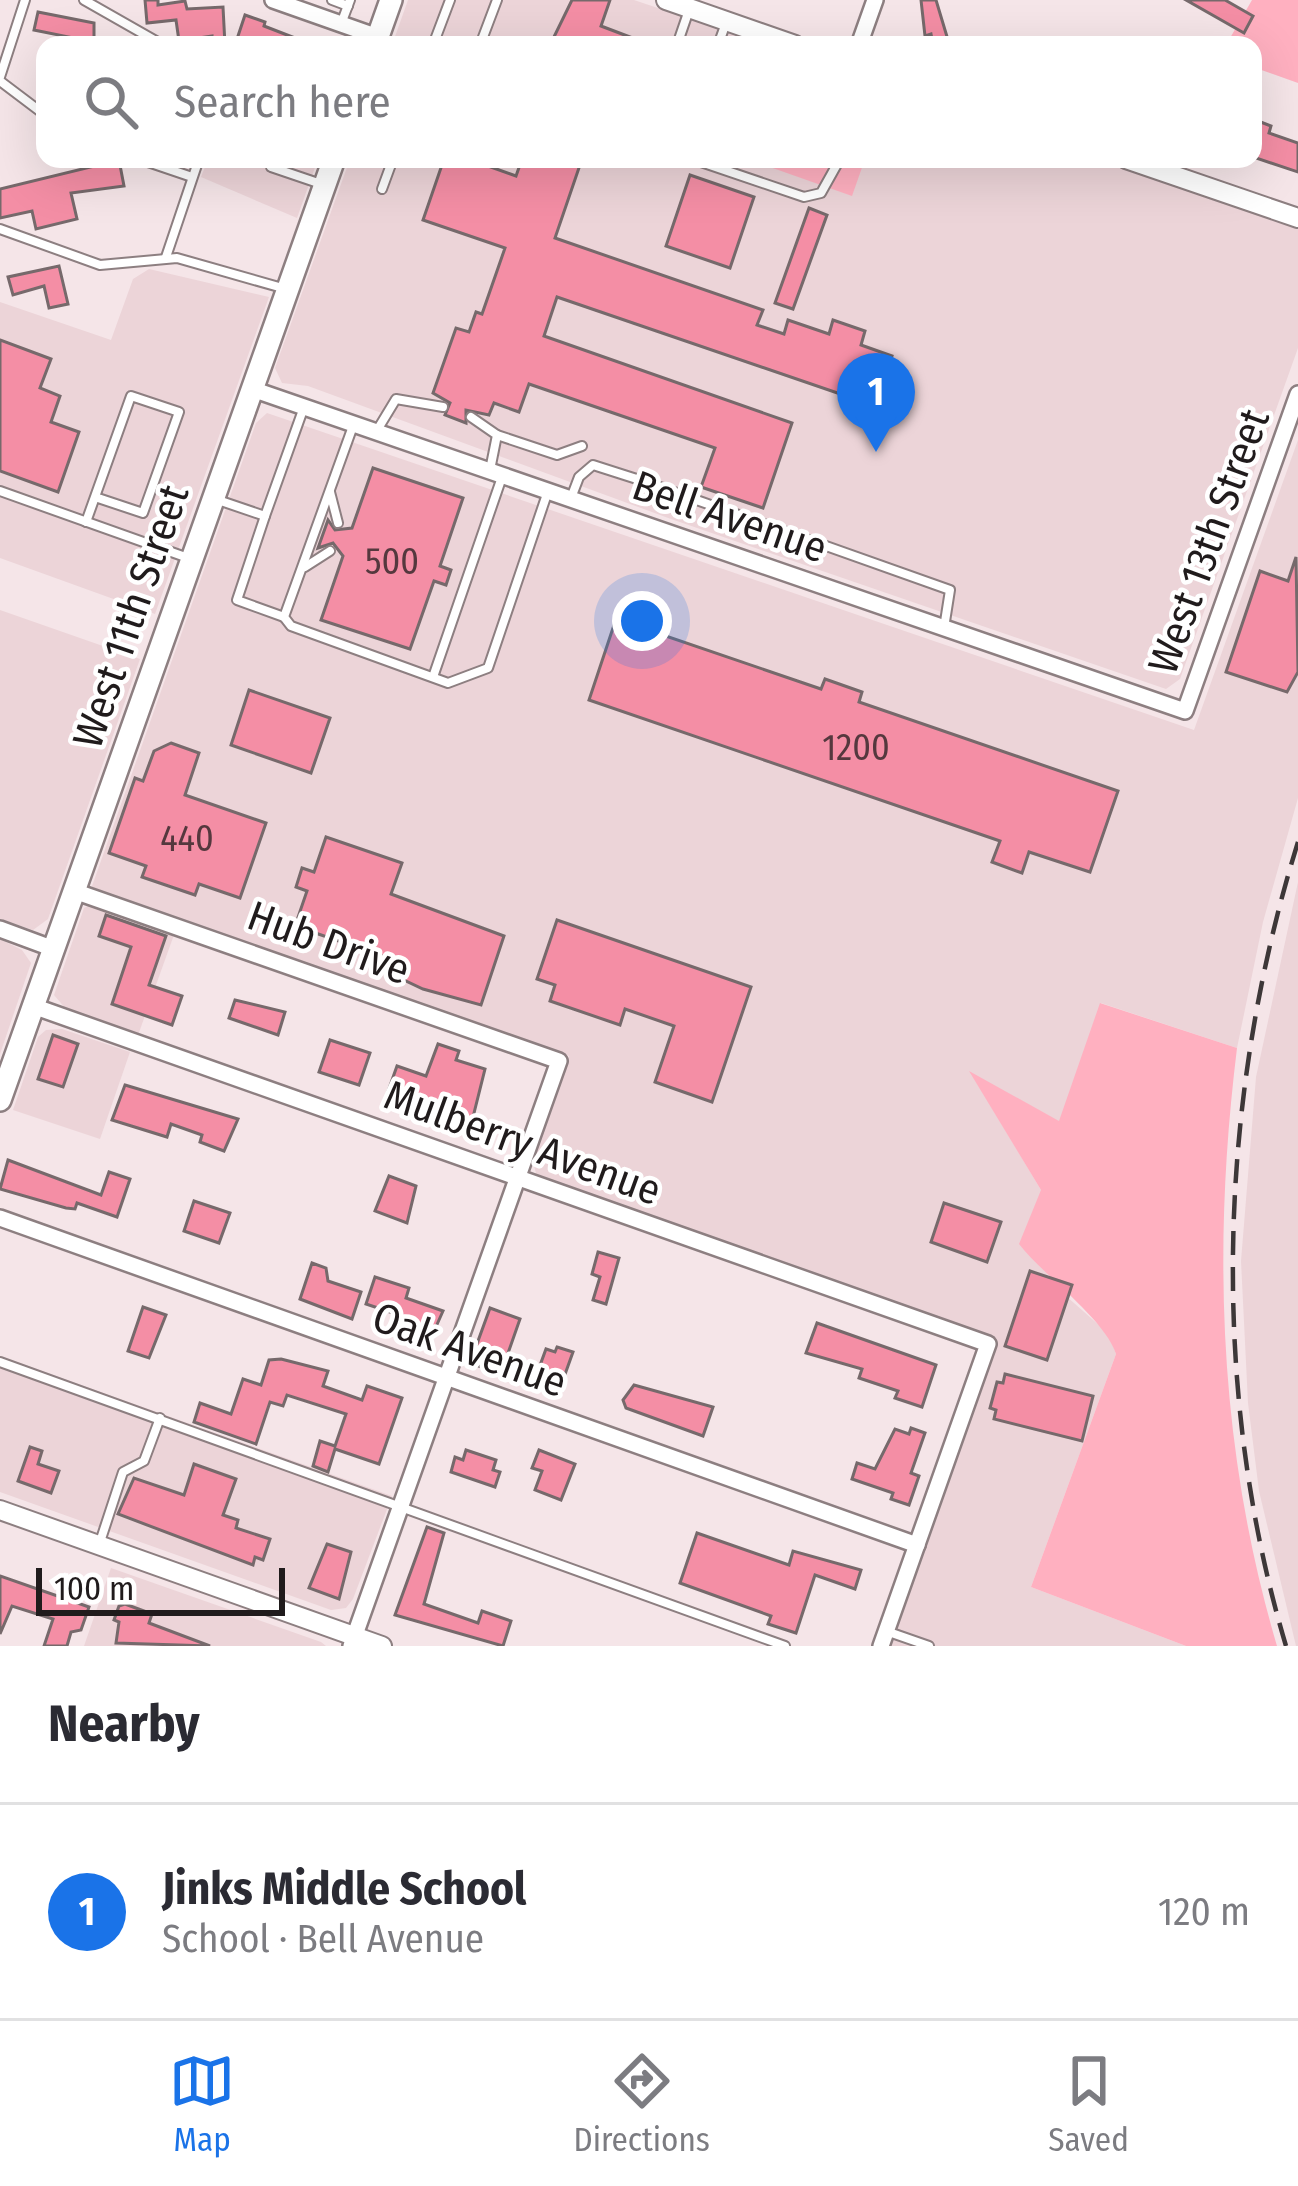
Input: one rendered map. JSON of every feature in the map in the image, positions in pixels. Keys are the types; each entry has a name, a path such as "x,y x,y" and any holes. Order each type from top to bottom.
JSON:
{"main road":[{"path":"378,36 392,0"},
{"name":"West 11th Street","path":"0,1100 331,168"}],"street":[{"path":"273,0 312,6 366,36"},
{"path":"666,0 769,36"},
{"path":"862,36 875,0"},
{"path":"1152,168 1298,218"},
{"name":"Bell Avenue","path":"251,389 1185,711"},
{"name":"West 13th Street","path":"1185,711 1298,394"},
{"name":"Hub Drive","path":"74,891 559,1061 517,1179"},
{"path":"0,929 54,949"},
{"name":"Mulberry Avenue","path":"33,1006 988,1344 917,1545"},
{"path":"353,1641 517,1179"},
{"name":"Oak Avenue","path":"0,1218 917,1545"},
{"path":"0,1510 353,1641 382,1646"},
{"path":"883,1638 917,1545"}],"lane":[{"path":"25,0 0,79 36,108"},
{"path":"84,0 147,36"},
{"path":"332,0 349,3 341,24"},
{"path":"437,36 450,0"},
{"path":"483,36 497,0"},
{"path":"680,36 689,8"},
{"path":"721,36 726,21"},
{"path":"166,168 192,177"},
{"path":"166,256 196,168"},
{"path":"275,168 325,185"},
{"path":"382,189 390,168"},
{"path":"719,168 804,197 821,193 835,168"},
{"path":"0,229 100,266 166,256 288,290"},
{"path":"86,522 95,496 131,396 179,412 143,513 95,496"},
{"path":"376,432 396,399 443,407"},
{"path":"304,407 237,600 284,617 290,626 433,677 466,680 488,668 548,491"},
{"path":"471,417 497,435 557,454 582,446"},
{"path":"284,617 353,424"},
{"path":"433,677 496,473 497,435"},
{"path":"570,499 579,477 593,465 643,481 950,590 944,628"},
{"path":"0,491 192,560"},
{"path":"329,491 338,523"},
{"path":"213,498 265,516"},
{"path":"302,568 330,551"},
{"path":"0,1362 785,1646"},
{"path":"99,1545 123,1472 144,1461 160,1418"},
{"path":"883,1638 928,1646"}],"shaded area":[{"path":"408,0 634,0 741,36 395,36"},
{"path":"1252,0 1298,0 1298,83 1262,70 1262,36 1231,36"},
{"path":"204,168 315,168 297,218 201,177"},
{"path":"347,168 1125,168 1298,228 1298,348 1180,679 1166,689 671,519 308,386 282,383 275,368"},
{"path":"773,168 862,168 852,196"},
{"path":"149,269 269,297 155,614 0,558 0,302 111,340 133,279"},
{"path":"267,413 1194,730 1298,440 1298,798 1263,922 1237,1048 1101,1003 1060,1122 971,1073 1041,1190 1048,1280 1109,1334 1116,1354 1031,1587 1186,1646 890,1646 996,1349 993,1339 537,1177 533,1162 569,1056 91,889 256,423"},
{"path":"0,610 140,659 48,919 33,930 0,919"},
{"path":"1298,882 1296,1646 1259,1491 1248,1403 1241,1261 1256,1077"},
{"path":"92,904 175,932 137,1038 66,1009 54,995 84,908"},
{"path":"0,939 22,950 31,963 0,1054"},
{"path":"1100,1003 1237,1048 1225,1200 1226,1350 1243,1498 1277,1646 1186,1646 1031,1587 1116,1354 1100,1327 1019,1244 1041,1190 969,1071 1059,1121"},
{"path":"62,1029 130,1052 100,1139 13,1110 38,1037 46,1030"},
{"path":"0,1356 392,1496 353,1599 346,1608 331,1610 0,1492"},
{"path":"111,1568 321,1642 326,1646 84,1646"}],"building":[{"path":"145,0 158,0 158,5 185,1 187,9 223,7 225,36 178,36 176,20 147,23"},
{"path":"572,0 610,0 601,26 627,36 554,36"},
{"path":"921,0 936,0 947,36 925,36"},
{"path":"1186,0 1225,0 1253,16 1244,33"},
{"path":"38,12 94,23 94,36 34,30"},
{"path":"245,15 290,36 238,36"},
{"path":"1262,122 1271,126 1269,133 1298,143 1298,172 1262,160"},
{"path":"86,168 121,168 124,186 71,193 77,219 36,229 32,211 0,218 0,189"},
{"path":"441,168 494,168 516,176 519,168 579,168 555,238 763,310 757,325 784,334 788,320 829,334 833,320 865,331 861,345 892,356 877,399 857,392 855,399 557,297 544,336 792,423 763,508 701,487 715,448 529,384 519,412 494,403 489,415 466,410 466,423 445,415 450,403 433,393 456,328 469,332 476,312 482,314 505,248 423,220"},
{"path":"690,175 754,197 730,268 666,246"},
{"path":"809,208 827,215 793,309 775,303"},
{"path":"59,266 68,304 49,308 44,286 13,295 8,277"},
{"path":"0,340 51,359 40,388 60,396 51,422 79,432 58,492 0,471"},
{"path":"373,468 463,498 440,566 451,570 446,585 434,581 410,649 321,620 343,556 333,543 318,548 328,520 335,530 352,528"},
{"path":"1296,557 1298,672 1287,692 1226,672 1260,571 1288,581"},
{"path":"616,619 821,689 825,679 862,692 859,702 1118,791 1090,872 1029,852 1022,873 992,862 1000,841 589,700"},
{"path":"249,690 330,718 311,773 231,745"},
{"path":"171,743 199,753 185,795 266,823 240,898 199,884 195,895 142,877 146,866 109,853 135,778 143,781 154,751"},
{"path":"326,837 402,863 391,894 504,936 481,1005 423,989 387,972 391,959 295,926 307,891 296,887 302,868 314,872"},
{"path":"106,915 166,936 149,985 182,996 172,1025 112,1004 131,947 99,936"},
{"path":"557,920 751,987 712,1102 655,1082 674,1026 625,1009 620,1025 550,1001 555,985 537,979"},
{"path":"235,1000 285,1012 278,1035 229,1018"},
{"path":"53,1035 78,1044 63,1087 38,1079"},
{"path":"330,1040 370,1053 359,1085 319,1072"},
{"path":"438,1044 459,1051 456,1060 485,1069 470,1129 386,1097 397,1066 426,1076"},
{"path":"125,1085 238,1119 224,1151 200,1142 202,1135 171,1124 167,1137 112,1120"},
{"path":"8,1160 101,1195 109,1172 130,1179 117,1217 77,1203 75,1209 66,1208 0,1189"},
{"path":"389,1176 416,1186 407,1223 375,1211"},
{"path":"194,1201 230,1213 219,1243 184,1231"},
{"path":"944,1203 1001,1222 987,1262 931,1242"},
{"path":"598,1252 619,1258 606,1304 593,1300 600,1277 592,1274"},
{"path":"312,1263 326,1268 328,1281 361,1292 352,1319 300,1299"},
{"path":"1030,1271 1072,1285 1047,1360 1005,1346"},
{"path":"375,1277 409,1288 406,1298 443,1311 427,1347 404,1339 411,1319 366,1304"},
{"path":"143,1307 166,1315 149,1358 128,1351"},
{"path":"490,1308 520,1319 507,1356 496,1352 490,1370 470,1363"},
{"path":"817,1323 936,1365 922,1407 895,1398 898,1391 859,1378 862,1369 806,1353"},
{"path":"557,1347 573,1352 559,1391 525,1379 530,1365 539,1368 546,1349 555,1352"},
{"path":"269,1360 328,1371 323,1386 362,1400 367,1386 402,1398 379,1464 335,1449 328,1472 313,1466 320,1441 335,1446 346,1414 287,1395 283,1406 270,1402 256,1444 194,1422 200,1403 231,1414 243,1379 261,1385"},
{"path":"1005,1374 1093,1396 1082,1441 994,1419 996,1410 990,1408 997,1382 1003,1383"},
{"path":"634,1385 713,1407 703,1436 626,1408 623,1400"},
{"path":"911,1428 925,1433 911,1473 919,1476 909,1505 891,1499 893,1493 852,1479 857,1463 875,1469 895,1429 909,1434"},
{"path":"30,1447 42,1451 38,1464 59,1471 51,1493 18,1481"},
{"path":"466,1450 496,1460 493,1470 500,1472 495,1487 451,1472 455,1457 463,1460"},
{"path":"539,1450 575,1464 561,1500 535,1490 542,1471 532,1468"},
{"path":"194,1464 236,1479 223,1515 238,1520 236,1528 270,1539 263,1560 255,1557 253,1565 118,1514 134,1478 184,1495"},
{"path":"427,1527 444,1533 424,1604 478,1623 482,1611 511,1621 503,1646 395,1615"},
{"path":"697,1533 789,1565 793,1551 861,1570 855,1589 815,1575 796,1633 768,1624 771,1616 680,1583"},
{"path":"327,1544 351,1552 339,1599 309,1588"},
{"path":"0,1576 89,1607 81,1630 71,1632 67,1646 44,1646 53,1619 12,1606 0,1634"},
{"path":"119,1606 152,1614 149,1623 210,1646 116,1643 119,1622 114,1620"}],"railway":[{"path":"1286,1646 1261,1548 1244,1448 1233,1243 1252,1039 1271,939 1298,842"}],"place":[{"name":"Jinks Middle School","path":"876,452"}]}
